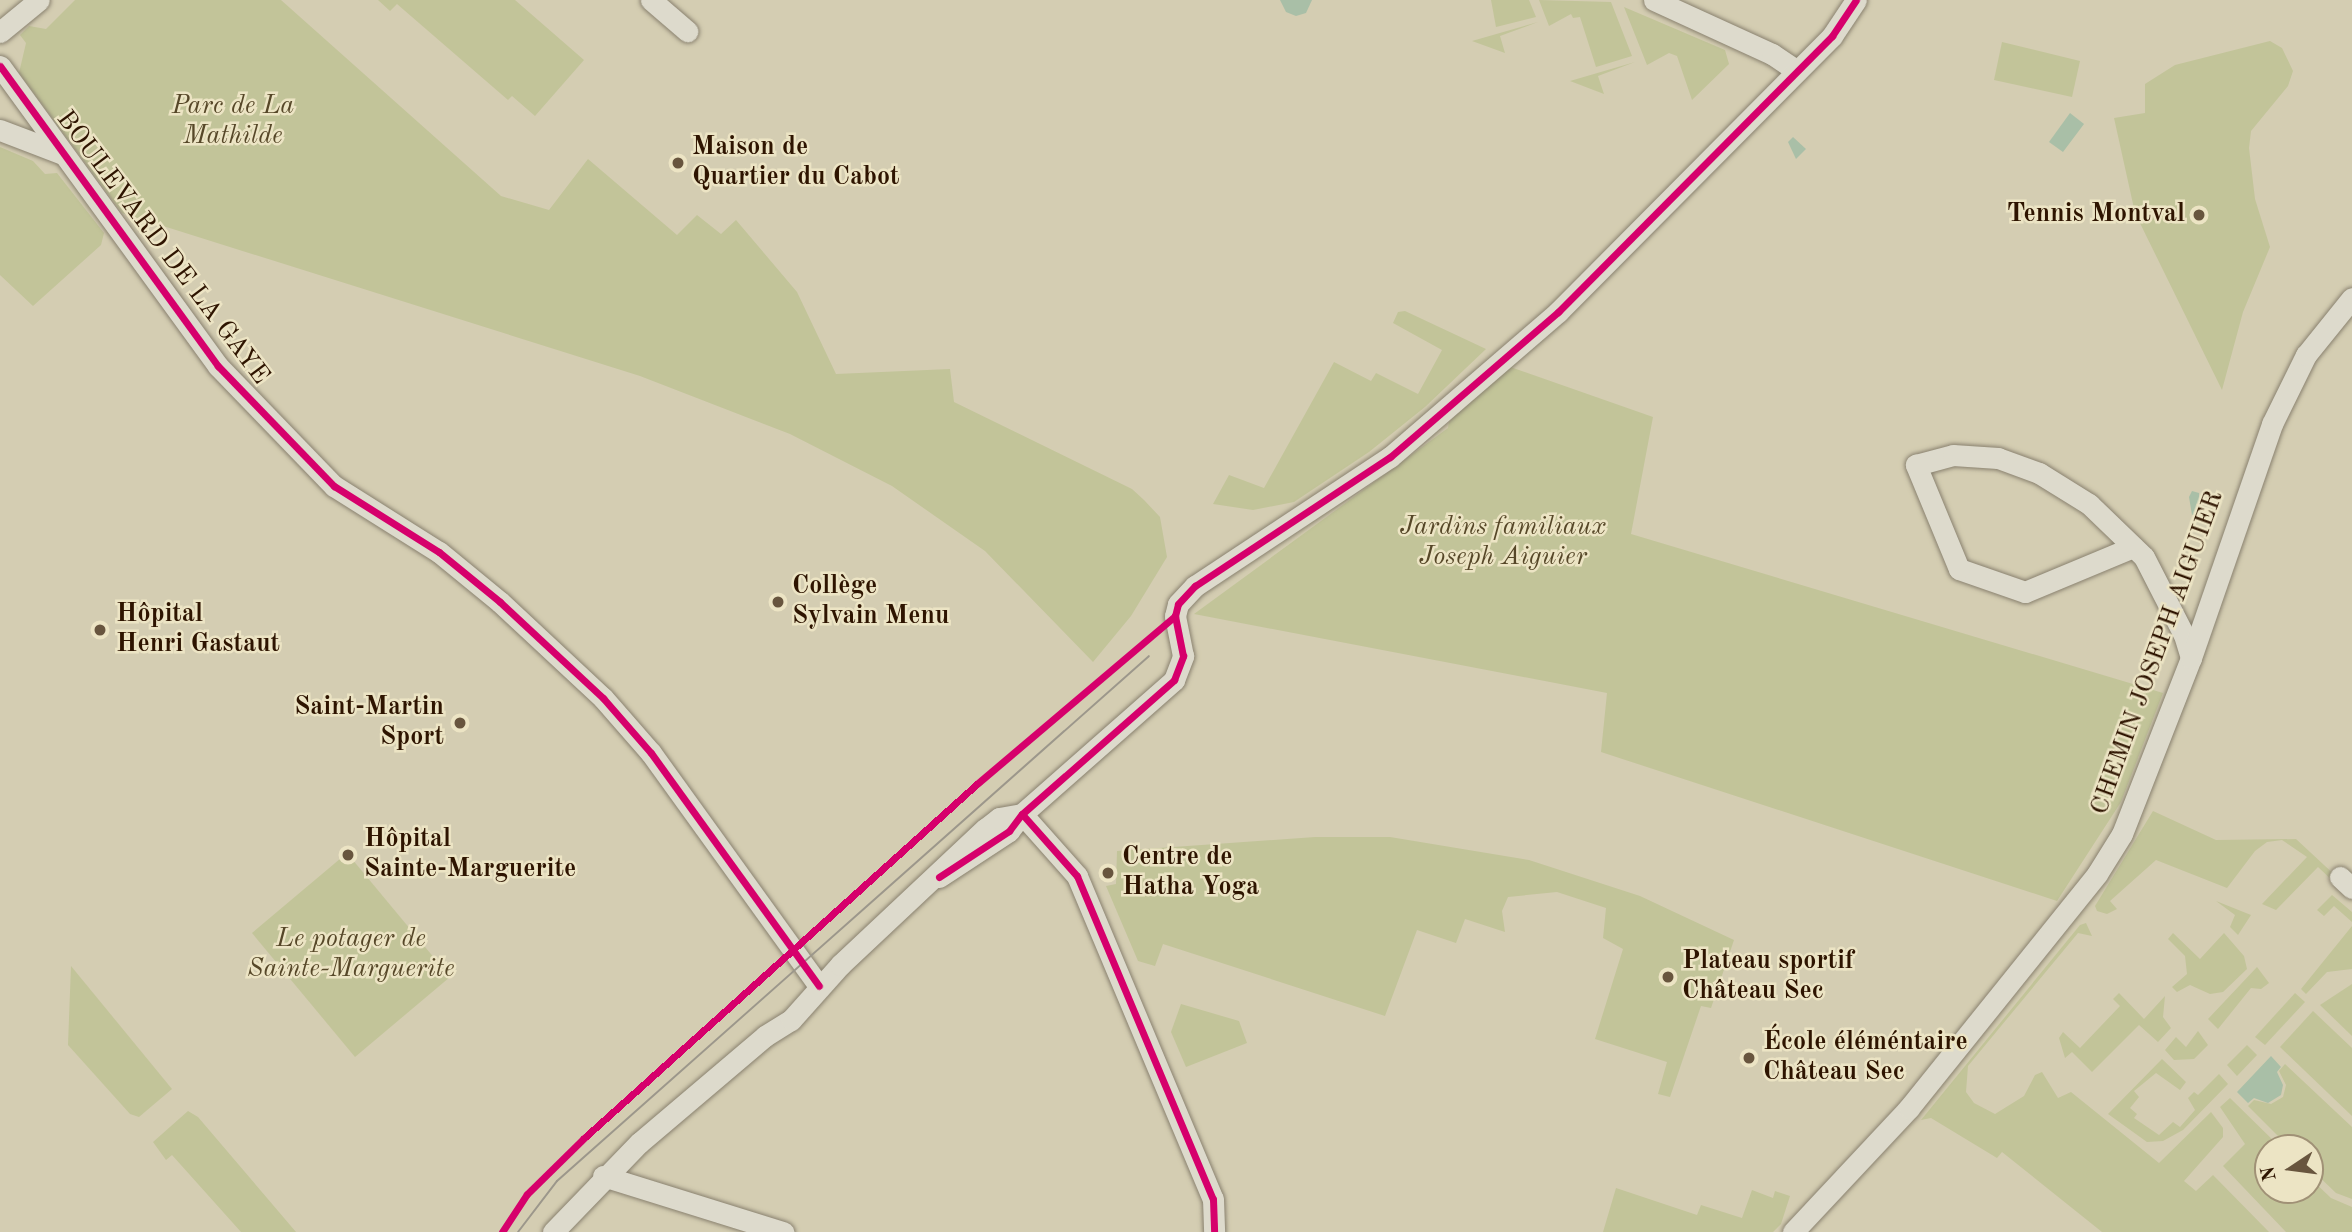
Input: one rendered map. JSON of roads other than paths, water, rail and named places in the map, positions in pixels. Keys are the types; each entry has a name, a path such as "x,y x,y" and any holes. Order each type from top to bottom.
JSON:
{"street":[{"path":"0,32 39,0"},
{"path":"652,0 687,31"},
{"path":"1654,0 1772,54 1797,71"},
{"path":"553,1232 603,1176 765,1036 772,1021 819,986 939,877 999,818 1022,814 1174,680 1183,656 1175,616 1178,604 1195,586 1390,457 1558,312 1832,36 1856,0"},
{"name":"BOULEVARD DE LA GAYE","path":"0,66 218,366 298,452 334,486 439,552 490,593 603,698 651,752 819,986"},
{"name":"BOULEVARD DE LA GAYE","path":"0,130 64,154"},
{"name":"CHEMIN JOSEPH AIGUIER","path":"1793,1232 1909,1108 2097,874 2138,800 2191,659 2272,425 2306,355 2352,298"},
{"path":"2133,547 2025,593 1959,569 1916,465 1964,456 1998,458 2039,473 2089,504 2144,557 2191,659"},
{"path":"1022,814 1077,876 1213,1199 1214,1232"},
{"path":"603,1176 782,1232"}],"tram line":[{"path":"518,1232 557,1181 1149,656"}],"place":[{"name":"Maison de Quartier du Cabot","path":"678,163"},
{"name":"Tennis Montval","path":"2199,215"},
{"name":"Collège Sylvain Menu","path":"778,602"},
{"name":"Hôpital Henri Gastaut","path":"100,630"},
{"name":"Saint-Martin Sport","path":"460,723"},
{"name":"Hôpital Sainte-Marguerite","path":"348,855"},
{"name":"Centre de Hatha Yoga","path":"1108,873"},
{"name":"Plateau sportif Château Sec","path":"1668,977"},
{"name":"École éléméntaire Château Sec","path":"1749,1058"}],"park label":[{"name":"Parc de La Mathilde","path":"233,122"},
{"name":"Jardins familiaux Joseph Aiguier","path":"1503,543"},
{"name":"Le potager de Sainte-Marguerite","path":"351,955"}]}
